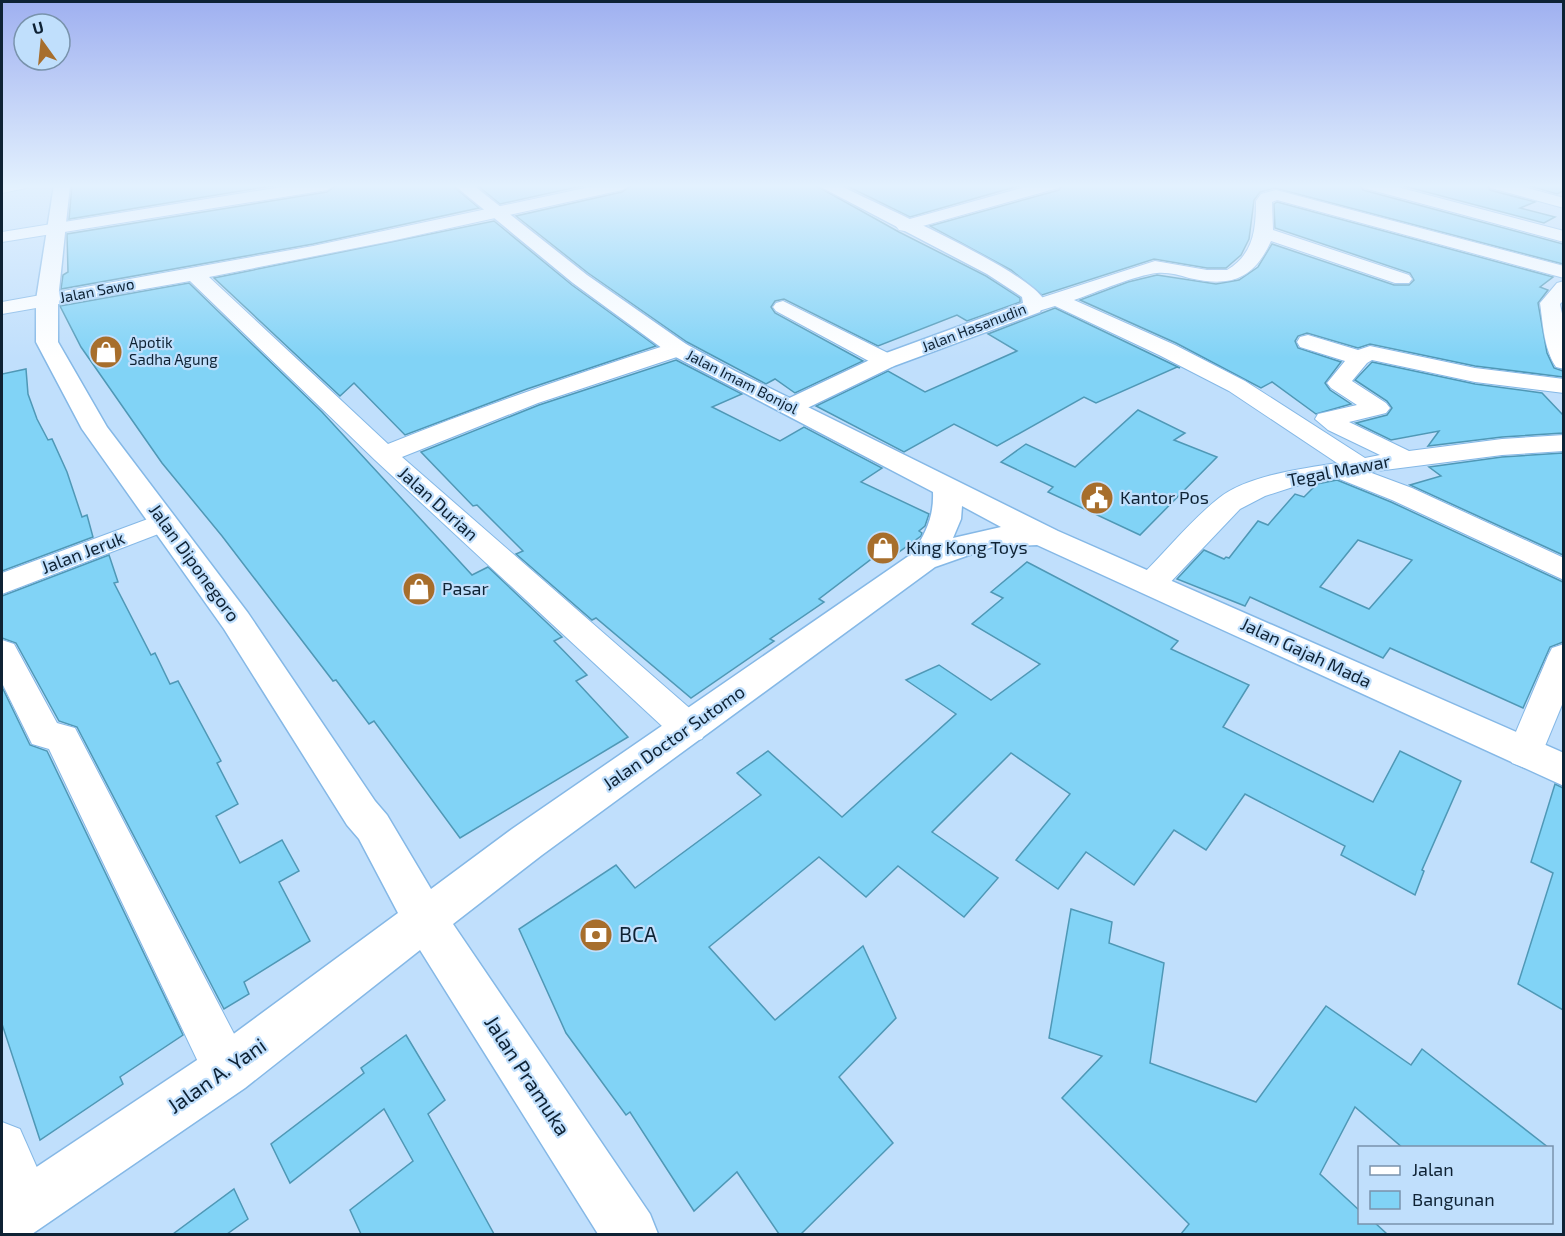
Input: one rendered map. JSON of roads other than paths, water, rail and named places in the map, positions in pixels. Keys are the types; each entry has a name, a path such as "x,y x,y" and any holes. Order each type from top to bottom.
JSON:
{"main road":[{"name":"Jalan Diponegoro","path":"54,243 47,300 47,342 95,429 236,621 361,813 373,826 424,918"},
{"name":"Jalan Imam Bonjol","path":"536,243 580,279 678,349 1047,538"},
{"name":"Jalan Hasanudin","path":"790,407 886,361 1032,307 1033,298 1017,284 939,243"},
{"name":"Jalan Doctor Sutomo","path":"924,560 947,519 949,509 947,488"},
{"name":"Jalan Doctor Sutomo","path":"424,918 527,842 924,560 970,541 1002,534 1047,538"},
{"name":"Jalan Gajah Mada","path":"1047,538 1152,583 1563,770"},
{"name":"Jalan A. Yani","path":"14,1213 227,1070 301,1016 424,918"},
{"name":"Jalan Pramuka","path":"424,918 630,1234"}],"street":[{"name":"Jalan Sawo","path":"2,308 351,243"},
{"path":"1032,307 1155,267 1170,267 1218,277 1235,274 1257,252 1261,243"},
{"path":"1295,243 1402,279"},
{"path":"1458,243 1563,272"},
{"name":"Jalan Durian","path":"193,273 384,454 689,729"},
{"path":"1563,287 1550,303 1555,336 1563,362"},
{"path":"1058,300 1167,350 1237,386 1349,468 1563,570"},
{"path":"783,307 886,361"},
{"path":"1308,342 1359,358"},
{"path":"384,454 516,402 678,349"},
{"path":"1404,460 1383,445 1357,437 1327,419 1378,408 1340,383 1359,358 1370,353 1475,375 1563,386"},
{"name":"Tegal Mawar","path":"1152,583 1230,503 1256,490 1291,479 1349,468 1502,447 1563,443"},
{"name":"Jalan Jeruk","path":"2,584 164,522"},
{"path":"2,652 45,734 62,738 227,1070"},
{"path":"1525,753 1563,656"},
{"path":"2,1147 14,1213"}],"place":[{"name":"Apotik Sadha Agung","path":"106,352"},
{"name":"Kantor Pos","path":"1097,498"},
{"name":"King Kong Toys","path":"883,548"},
{"name":"Pasar","path":"419,589"},
{"name":"BCA","path":"596,935"}]}
